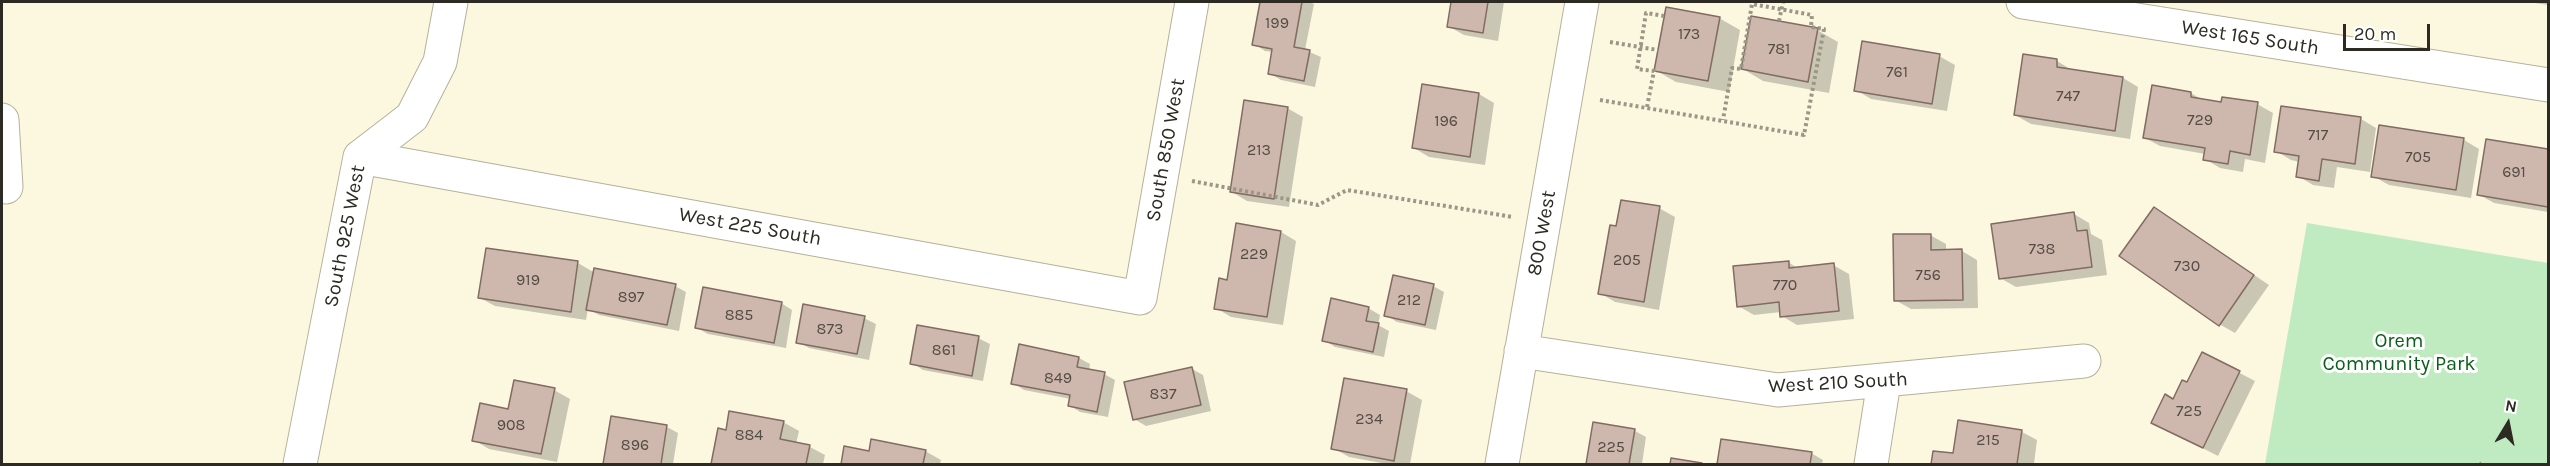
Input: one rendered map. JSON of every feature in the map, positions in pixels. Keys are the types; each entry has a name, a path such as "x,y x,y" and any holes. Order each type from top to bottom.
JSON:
{"street":[{"name":"South 925 West","path":"300,465 360,157 412,117 440,62 451,2"},
{"name":"South 850 West","path":"1140,298 1192,2"},
{"name":"800 West","path":"1502,465 1582,2"},
{"name":"West 165 South","path":"2023,2 2548,85"},
{"path":"2,120 6,187"},
{"name":"West 225 South","path":"360,157 1140,298"},
{"name":"West 210 South","path":"1521,351 1778,390 2084,362"},
{"path":"1871,465 1884,382"}],"path":[{"path":"1779,21 1783,2"},
{"path":"1600,100 1804,135 1824,29 1811,27 1812,15 1752,4 1741,69 1732,68 1723,120"},
{"path":"1647,107 1654,70 1637,69 1646,13 1664,16"},
{"path":"1610,42 1658,50"},
{"path":"1188,181 1318,205 1347,190 1513,218"}],"green space":[{"name":"Orem Community Park","path":"2307,223 2548,263 2548,464 2265,464"}],"building":[{"path":"1260,2 1302,2 1294,47 1310,50 1304,81 1268,74 1272,49 1252,45"},
{"path":"1451,2 1488,2 1483,33 1447,27"},
{"path":"1666,7 1720,17 1708,81 1654,71"},
{"path":"1751,16 1818,28 1808,82 1741,69"},
{"path":"1862,41 1940,54 1932,104 1854,91"},
{"path":"2023,54 2057,59 2057,67 2123,77 2115,131 2014,115"},
{"path":"1422,84 1479,93 1470,157 1412,148"},
{"path":"2152,85 2191,92 2191,97 2221,102 2222,97 2258,102 2250,155 2230,151 2228,164 2203,160 2205,148 2143,138"},
{"path":"1244,100 1288,107 1274,199 1230,192"},
{"path":"2281,106 2361,117 2355,164 2322,159 2319,181 2296,177 2299,156 2274,152"},
{"path":"2379,125 2464,138 2456,190 2371,177"},
{"path":"2486,139 2548,149 2548,207 2477,195"},
{"path":"1621,200 1660,206 1644,302 1598,294 1610,225 1616,226"},
{"path":"2154,207 2254,275 2219,326 2119,256"},
{"path":"2074,212 2077,231 2087,230 2092,267 1999,279 1991,224"},
{"path":"1236,223 1281,231 1267,317 1214,309 1219,278 1227,280"},
{"path":"1893,234 1931,234 1931,250 1962,249 1963,300 1894,301"},
{"path":"486,248 578,261 571,312 478,298"},
{"path":"1789,261 1789,268 1834,263 1839,311 1780,317 1779,302 1737,307 1733,266"},
{"path":"594,268 676,284 667,325 586,310"},
{"path":"1393,275 1434,284 1425,325 1384,316"},
{"path":"703,287 782,302 774,343 695,328"},
{"path":"1331,298 1369,307 1366,321 1379,323 1373,352 1322,341"},
{"path":"803,304 865,316 857,354 796,343"},
{"path":"917,325 979,336 972,376 910,364"},
{"path":"1019,344 1079,357 1077,367 1105,372 1097,412 1068,406 1070,395 1011,384"},
{"path":"2202,352 2240,371 2203,448 2151,423 2165,394 2173,399 2182,380 2187,382"},
{"path":"1192,367 1201,405 1133,420 1124,382"},
{"path":"1344,378 1407,389 1394,461 1331,449"},
{"path":"514,380 555,388 541,454 472,441 480,403 508,409"},
{"path":"729,411 784,421 780,439 810,445 806,464 711,464 718,428 726,430"},
{"path":"611,416 667,425 661,464 603,464"},
{"path":"1958,420 2022,430 2017,464 1931,464 1933,451 1953,453"},
{"path":"1593,422 1635,429 1629,464 1586,464"},
{"path":"871,439 926,450 923,464 841,464 844,446 869,451"},
{"path":"1721,439 1812,452 1810,464 1717,464"},
{"path":"1671,458 1702,463 1702,464 1670,464"}]}
